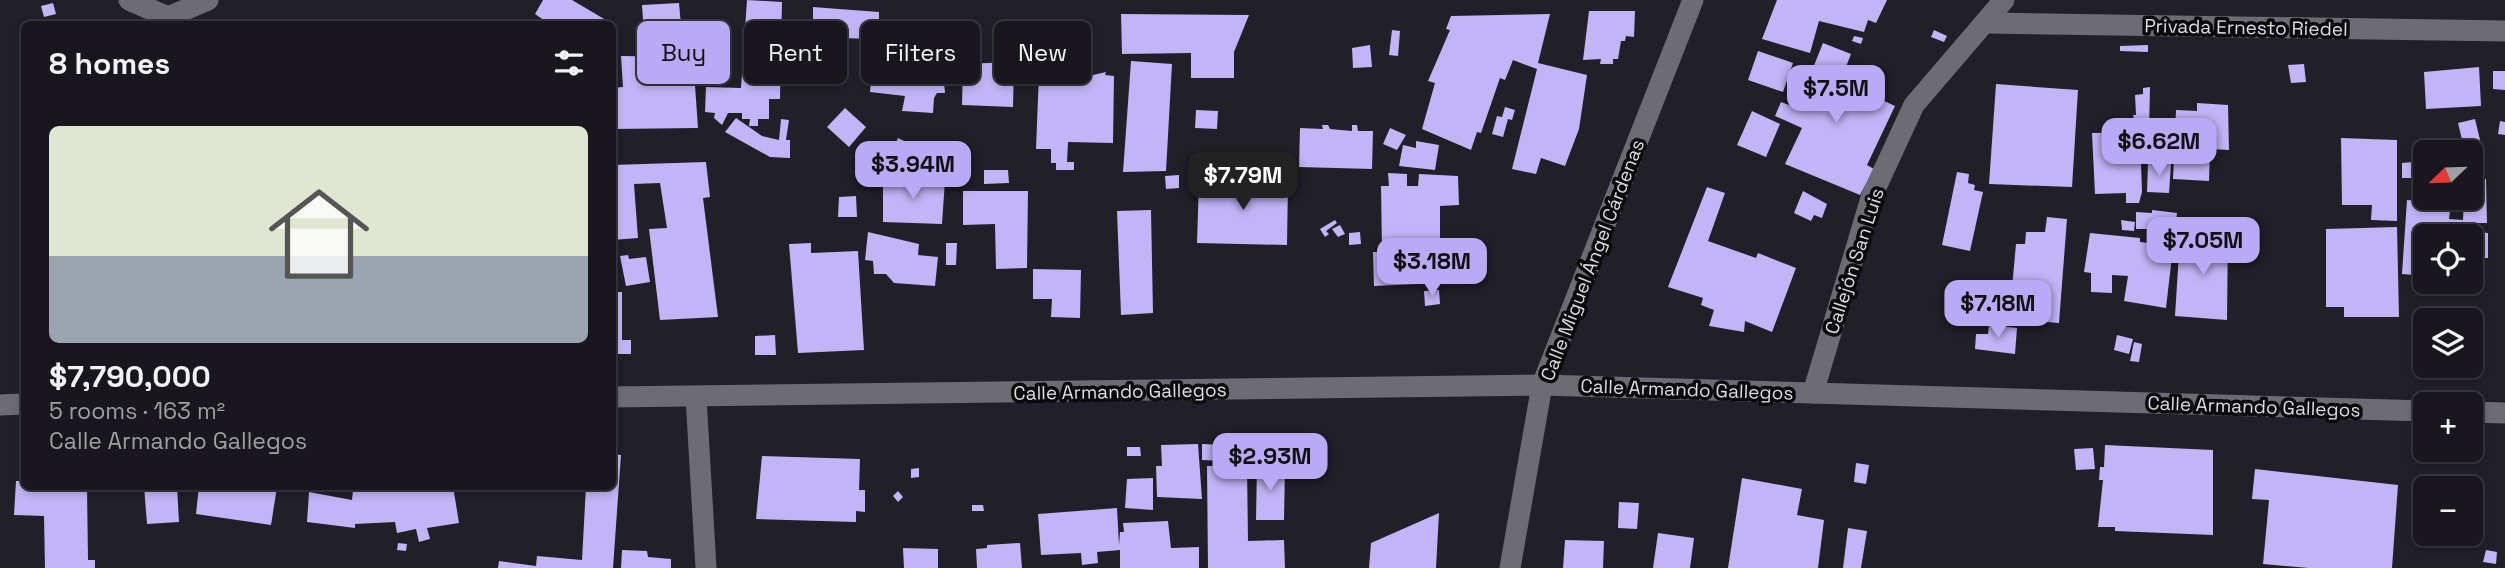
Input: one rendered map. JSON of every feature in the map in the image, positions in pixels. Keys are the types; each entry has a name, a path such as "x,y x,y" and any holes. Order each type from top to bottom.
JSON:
{"street":[{"path":"129,0 167,17 208,0"},
{"name":"Calle Miguel Ángel Cárdenas","path":"1510,568 1542,385 1693,0"},
{"name":"Callejón San Luis","path":"1812,393 1871,198 1913,106 2004,0"},
{"name":"Privada Ernesto Riedel","path":"1986,23 2505,31"},
{"name":"Calle Armando Gallegos","path":"616,397 1542,385 2413,411"},
{"path":"696,397 706,568"},
{"path":"0,405 21,404"},
{"path":"2483,412 2505,413"}],"building":[{"path":"543,0 572,0 608,21 545,21 535,14"},
{"path":"747,0 782,2 782,21 746,21"},
{"path":"1777,0 1887,0 1876,23 1868,20 1864,32 1819,21 1810,53 1762,39"},
{"path":"53,3 56,14 44,17 41,6"},
{"path":"679,3 681,21 643,21 642,5"},
{"path":"813,7 879,12 879,21 861,21 861,39 847,38 847,21 813,20"},
{"path":"1589,11 1635,11 1634,37 1626,36 1625,41 1621,41 1618,59 1613,59 1613,64 1600,64 1601,59 1583,60"},
{"path":"1121,14 1249,15 1234,52 1234,78 1191,78 1191,53 1122,54"},
{"path":"1550,14 1538,63 1587,75 1579,129 1565,166 1541,158 1536,174 1512,169 1537,69 1513,60 1505,80 1500,78 1481,133 1477,132 1471,150 1422,129 1435,83 1428,81 1450,30 1446,29 1451,16"},
{"path":"1392,30 1400,31 1398,56 1389,55"},
{"path":"1934,30 1947,36 1944,42 1931,37"},
{"path":"1854,36 1863,38 1861,44 1852,41"},
{"path":"1823,43 1851,54 1842,77 1852,81 1850,85 1895,106 1867,165 1874,169 1860,195 1785,164 1802,128 1775,116 1781,102 1797,108"},
{"path":"744,44 744,84 780,84 780,99 769,99 769,119 758,119 758,126 749,126 750,119 742,119 742,113 728,113 722,125 714,118 715,113 705,112 706,87 741,88"},
{"path":"1370,45 1372,67 1353,68 1352,48"},
{"path":"2148,45 2148,52 2120,51 2120,46"},
{"path":"1758,51 1793,63 1783,92 1748,80"},
{"path":"621,56 637,56 637,84 695,84 698,128 616,129 616,88 623,87"},
{"path":"1131,61 1172,64 1166,171 1123,172"},
{"path":"980,63 994,63 994,84 1014,84 1013,107 962,105 963,84 980,84"},
{"path":"2304,64 2306,82 2291,83 2288,65"},
{"path":"2479,67 2481,106 2426,109 2424,72"},
{"path":"1091,71 1093,75 1106,72 1105,75 1114,76 1113,143 1068,142 1067,162 1074,162 1074,170 1056,170 1056,163 1051,163 1051,149 1036,149 1039,84 1091,84"},
{"path":"2493,71 2505,71 2505,90 2493,89"},
{"path":"871,84 944,84 945,93 937,93 934,98 933,113 902,111 905,96 870,92"},
{"path":"1996,84 2078,90 2072,187 1989,184"},
{"path":"2150,87 2149,133 2140,134 2142,192 2139,203 2126,203 2126,193 2095,194 2092,133 2137,132 2133,115 2136,115 2135,95 2143,94 2143,88"},
{"path":"2197,103 2228,105 2229,150 2210,149 2209,181 2173,179 2176,110 2197,111"},
{"path":"1505,107 1515,110 1512,120 1508,119 1503,137 1492,134 1497,116 1502,117"},
{"path":"845,108 866,127 849,147 827,127"},
{"path":"1196,110 1218,111 1217,129 1195,128"},
{"path":"1752,111 1780,124 1766,157 1737,145"},
{"path":"736,118 762,136 779,140 781,119 789,120 786,140 790,140 790,158 770,157 725,132"},
{"path":"2475,119 2480,140 2462,140 2458,123"},
{"path":"2500,121 2505,122 2505,135 2498,134"},
{"path":"1322,125 1328,125 1330,129 1352,131 1352,125 1357,125 1358,131 1373,131 1372,169 1299,167 1300,128 1323,129"},
{"path":"1390,128 1406,135 1397,150 1383,144"},
{"path":"898,138 925,151 917,170 889,157"},
{"path":"2341,138 2397,140 2397,221 2371,220 2372,205 2342,205"},
{"path":"1416,141 1439,145 1435,170 1399,166 1403,145 1416,148"},
{"path":"706,162 710,197 703,198 718,317 660,320 649,229 667,228 660,183 634,184 638,238 616,240 616,165"},
{"path":"2413,162 2413,178 2402,178 2402,163"},
{"path":"2148,163 2171,164 2169,193 2147,192"},
{"path":"984,170 1008,170 1009,183 984,184"},
{"path":"1957,172 1969,174 1968,183 1975,185 1974,190 1983,192 1970,251 1942,245"},
{"path":"1388,173 1407,174 1407,186 1418,186 1419,174 1458,176 1459,205 1440,206 1440,283 1374,286 1373,252 1382,252 1381,186 1389,186"},
{"path":"1179,175 1179,188 1166,189 1165,176"},
{"path":"883,179 945,180 942,224 883,222"},
{"path":"1199,179 1288,181 1287,245 1197,243"},
{"path":"2483,179 2486,179 2487,223 2413,224 2413,275 2402,274 2407,200 2413,200 2413,210 2450,210 2449,219 2463,220 2463,210 2483,210"},
{"path":"1707,187 1725,193 1708,241 1756,258 1758,253 1796,268 1772,332 1745,321 1744,332 1709,326 1714,310 1701,305 1703,298 1668,287"},
{"path":"963,191 1028,191 1027,268 996,269 995,224 963,225"},
{"path":"1803,191 1827,204 1822,218 1814,215 1811,221 1794,213"},
{"path":"856,196 857,217 838,217 839,197"},
{"path":"1151,210 1153,313 1121,315 1117,211"},
{"path":"2152,210 2177,213 2166,308 2124,301 2128,276 2112,275 2112,293 2091,292 2091,273 2084,272 2090,233 2140,238 2140,242 2149,243 2150,229 2136,229 2136,212 2152,213"},
{"path":"2047,217 2067,219 2059,323 2021,320 2023,299 2011,299 2016,244 2025,244 2026,232 2045,232"},
{"path":"1335,220 1337,223 1326,231 1329,234 1325,237 1320,229"},
{"path":"2121,220 2135,222 2134,231 2122,230"},
{"path":"1340,225 1345,234 1338,237 1332,229"},
{"path":"2397,227 2399,317 2344,317 2344,307 2326,307 2326,229"},
{"path":"868,232 919,244 918,255 938,257 935,286 894,283 886,274 874,274 873,261 865,260"},
{"path":"1360,232 1361,244 1349,245 1349,233"},
{"path":"2483,232 2488,233 2488,258 2483,258"},
{"path":"2228,233 2227,320 2175,316 2179,253 2185,253 2187,234"},
{"path":"2236,233 2247,233 2246,243 2236,243"},
{"path":"811,243 811,253 858,251 864,350 798,353 789,244"},
{"path":"946,243 957,243 956,265 946,265"},
{"path":"628,255 629,259 646,257 650,282 626,286 620,256"},
{"path":"1033,269 1081,270 1080,318 1051,317 1052,299 1033,299"},
{"path":"1957,284 1975,287 1972,305 1953,301"},
{"path":"1439,290 1440,304 1425,306 1424,291"},
{"path":"616,292 622,292 622,340 631,340 631,354 616,354"},
{"path":"1989,325 2017,328 2015,354 1975,349 1976,334 1988,334"},
{"path":"775,335 776,355 755,355 755,336"},
{"path":"2117,335 2133,339 2129,354 2114,350"},
{"path":"2134,342 2142,344 2139,362 2130,361"},
{"path":"1198,444 1202,499 1157,497 1156,466 1162,466 1161,445"},
{"path":"1202,444 1227,445 1226,461 1202,460"},
{"path":"2105,445 2213,450 2213,535 2115,531 2115,527 2098,527 2103,480 2099,480 2100,467 2104,467"},
{"path":"1127,447 1140,447 1141,456 1127,456"},
{"path":"2093,448 2095,469 2076,470 2074,449"},
{"path":"616,454 621,455 613,568 498,568 499,561 536,566 537,556 582,560 586,490 616,490"},
{"path":"762,456 860,459 859,490 865,490 865,512 856,511 856,522 756,519"},
{"path":"1856,463 1869,465 1866,484 1854,482"},
{"path":"1207,466 1247,466 1248,541 1284,540 1285,568 1208,568"},
{"path":"1257,466 1285,466 1284,520 1256,520"},
{"path":"919,468 919,477 911,478 911,469"},
{"path":"2255,469 2398,485 2392,568 2309,568 2263,564 2269,500 2252,499"},
{"path":"1153,478 1153,510 1125,508 1127,479"},
{"path":"1742,478 1802,489 1797,515 1824,520 1818,568 1728,568"},
{"path":"16,481 21,481 21,490 87,490 88,560 95,560 95,568 45,568 44,516 14,515"},
{"path":"144,490 177,490 179,522 147,524"},
{"path":"199,490 277,490 271,525 196,514"},
{"path":"353,490 454,490 459,523 427,528 430,539 419,542 416,529 397,533 395,522 355,524 355,528 307,522 309,492 352,500"},
{"path":"898,491 903,497 898,502 893,496"},
{"path":"1619,502 1639,503 1637,529 1618,528"},
{"path":"972,505 983,505 984,511 972,511"},
{"path":"1117,508 1119,545 1120,532 1124,532 1123,523 1168,521 1171,548 1199,547 1199,568 1120,568 1120,550 1097,552 1098,563 1082,565 1081,553 1041,555 1038,514"},
{"path":"1439,513 1436,568 1369,568 1371,543"},
{"path":"1848,528 1867,531 1861,568 1843,568"},
{"path":"1658,533 1694,538 1690,568 1653,568"},
{"path":"1565,540 1604,541 1603,568 1563,568"},
{"path":"398,543 407,544 406,551 397,550"},
{"path":"1020,543 1022,568 977,568 976,549 987,548 987,545"},
{"path":"903,548 938,549 938,568 904,568"},
{"path":"622,550 647,551 648,557 671,559 671,568 621,568"},
{"path":"2486,550 2497,552 2496,564 2483,562"}]}
